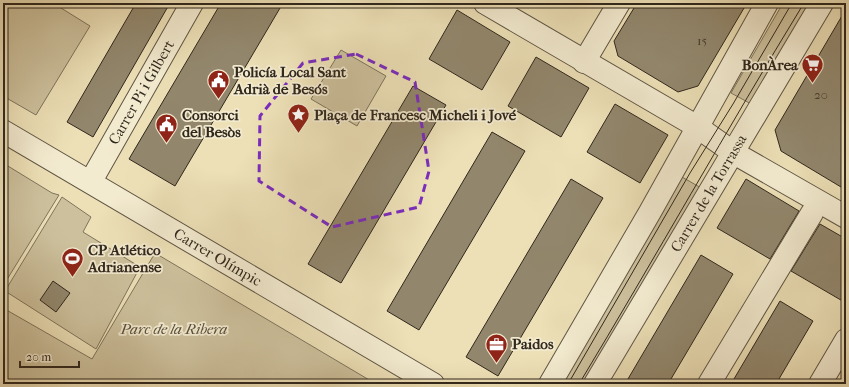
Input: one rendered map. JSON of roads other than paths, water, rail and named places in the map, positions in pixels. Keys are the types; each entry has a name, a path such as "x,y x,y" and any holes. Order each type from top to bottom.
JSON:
{"street":[{"name":"Carrer Pi i Gilbert","path":"91,181 192,3"},
{"path":"485,3 696,126 734,153 846,217"},
{"path":"584,62 619,3"},
{"path":"550,384 650,212 696,126 767,3"},
{"name":"Carrer de la Torrassa","path":"595,384 822,3"},
{"name":"Carrer Olímpic","path":"3,130 433,384"},
{"path":"709,384 812,213"},
{"path":"820,384 846,340"}],"tram line":[{"path":"568,384 690,173 733,104 792,3"},
{"path":"579,384 804,3"}],"place":[{"name":"BonÀrea","path":"813,84"},
{"name":"Policía Local Sant Adrià de Besós","path":"219,100"},
{"name":"Plaça de Francesc Micheli i Jové","path":"299,134"},
{"name":"Consorci del Besòs","path":"167,144"},
{"name":"CP Atlético Adrianense","path":"73,278"},
{"name":"Paidos","path":"496,364"}],"park label":[{"name":"Parc de la Ribera","path":"174,329"}]}
